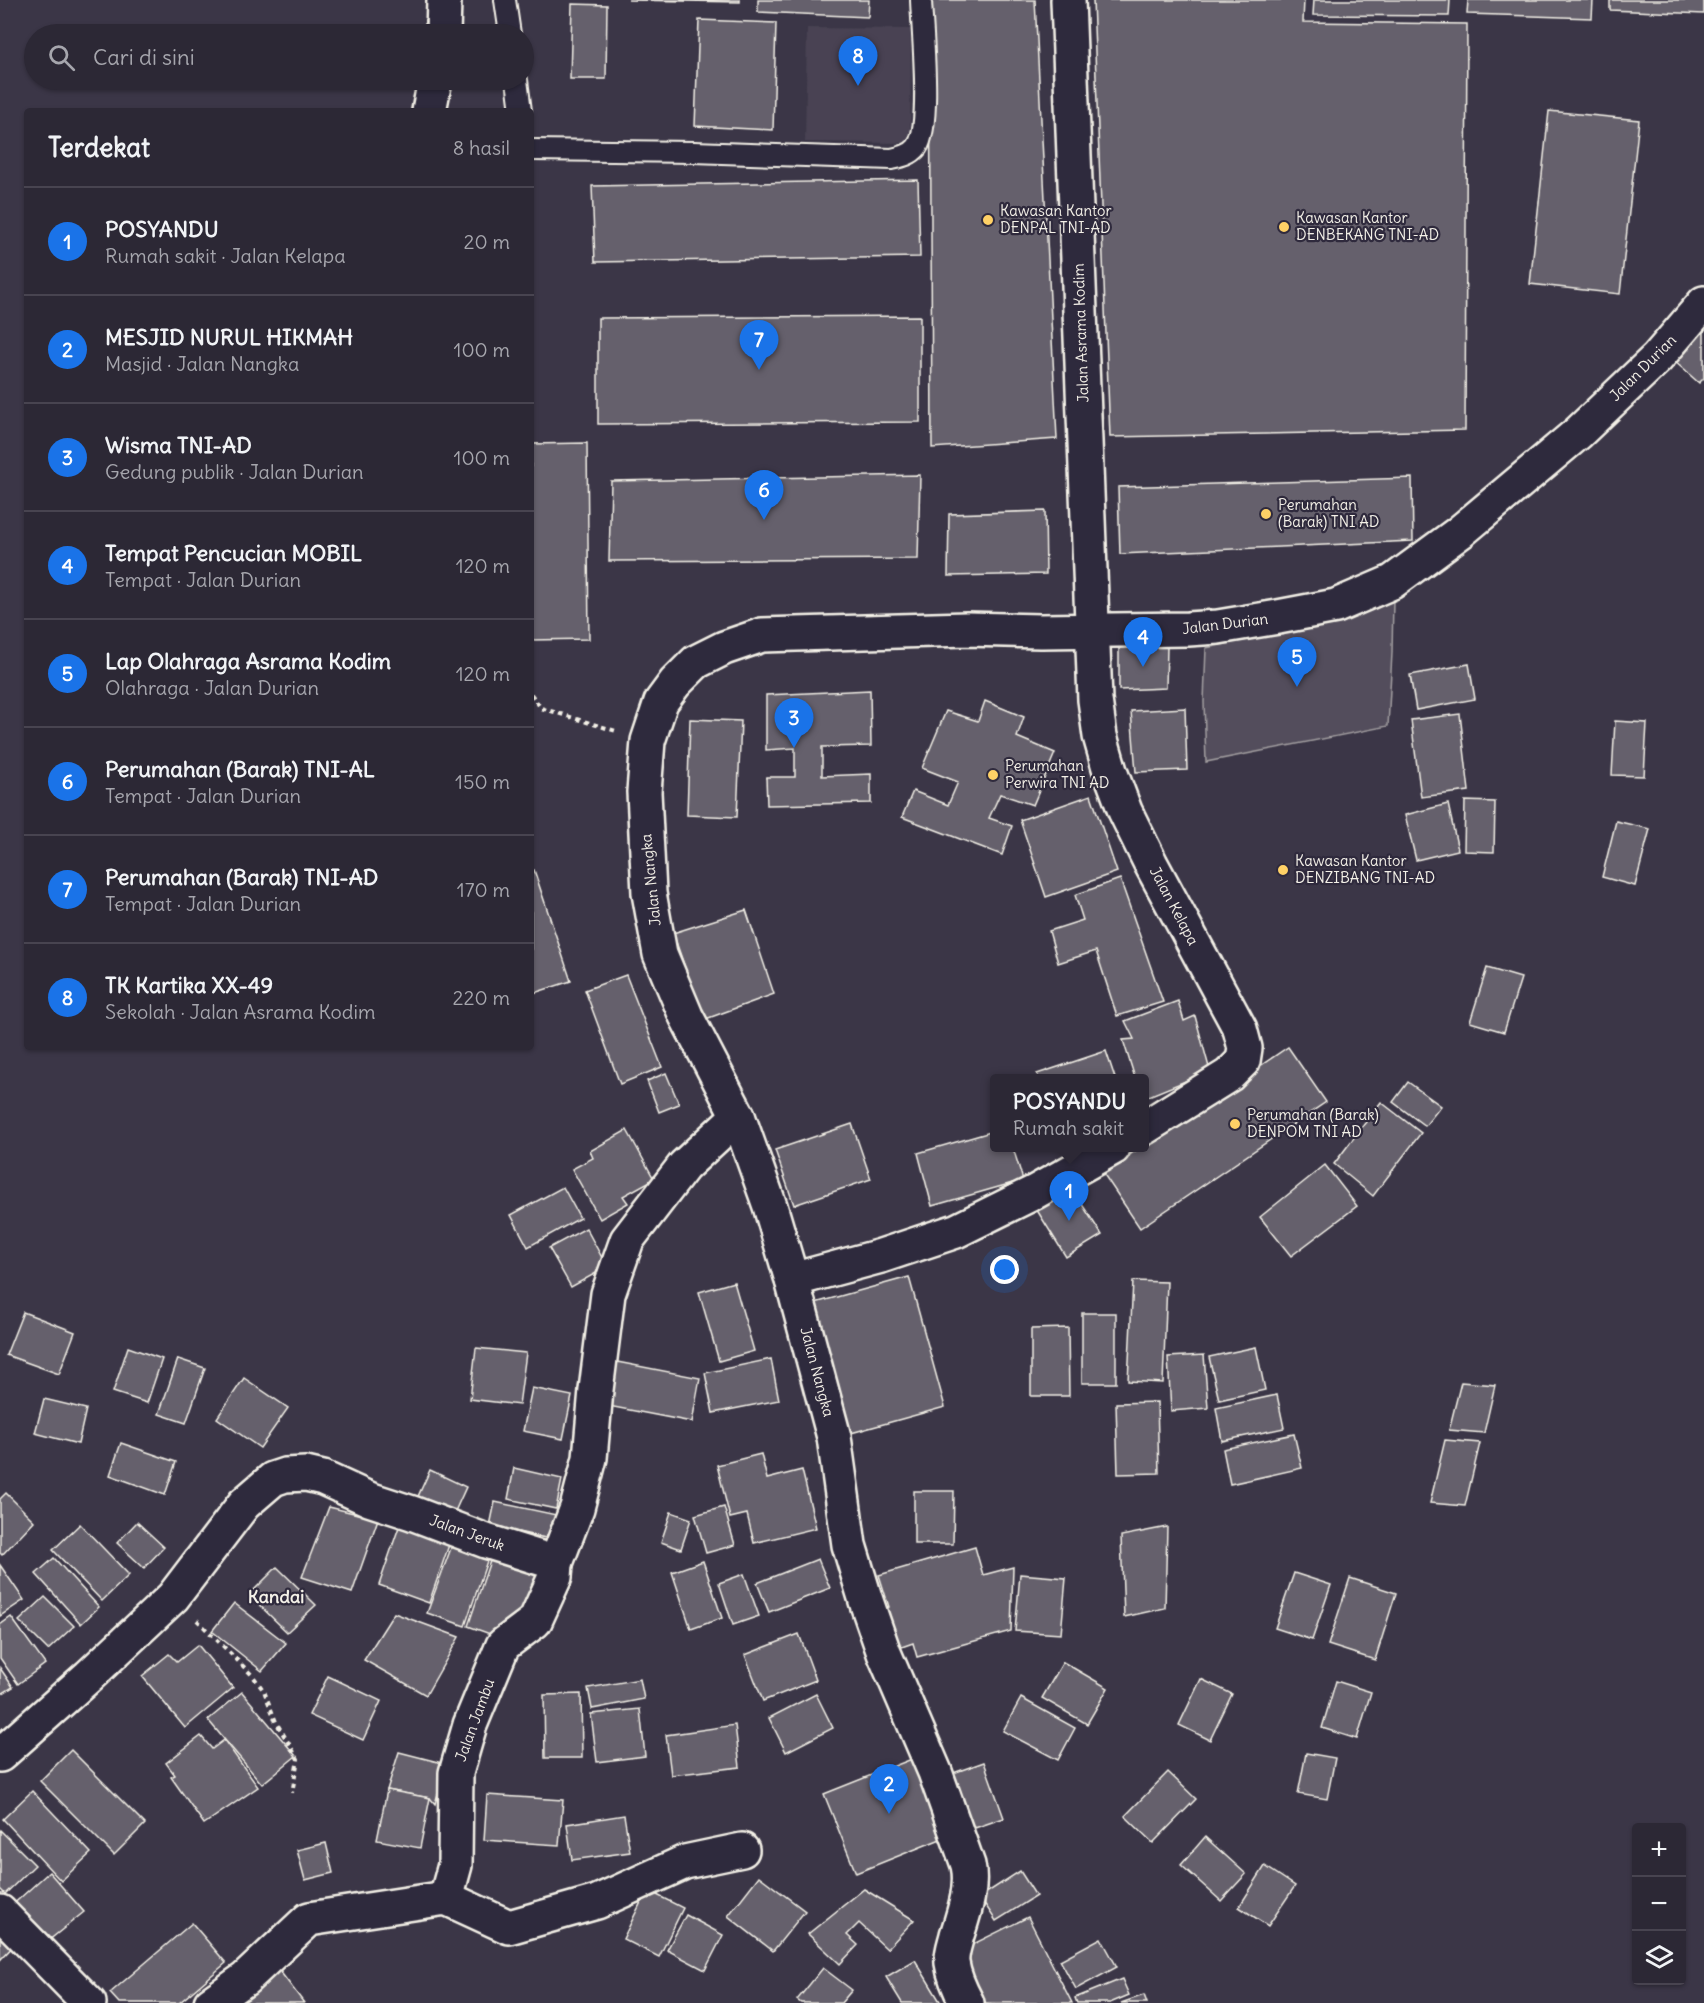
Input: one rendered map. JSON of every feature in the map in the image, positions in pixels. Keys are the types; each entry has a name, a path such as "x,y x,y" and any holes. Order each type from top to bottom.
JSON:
{"street":[{"path":"443,24 444,0"},
{"name":"Jalan Asrama Kodim","path":"1068,0 1093,631"},
{"path":"430,108 433,90"},
{"name":"Jalan Durian","path":"648,741 661,702 675,683 696,662 724,648 762,635 967,629 1093,631 1188,629 1278,618 1336,606 1392,582 1460,532 1578,433 1657,358 1704,303"},
{"name":"Jalan Kelapa","path":"1093,631 1095,700 1100,736 1110,771 1125,810 1151,864 1240,1029 1245,1048 1243,1061 1229,1075 1149,1125"},
{"name":"Jalan Nangka","path":"648,741 644,792 649,893 660,954 686,1016 738,1116 770,1206 834,1437 849,1545 884,1653 935,1772 968,1865 970,1877 964,1912 952,1953 955,1978 966,2003"},
{"path":"556,1563 577,1508 590,1458 608,1294 627,1240 684,1166 738,1116"},
{"path":"792,1280 881,1256 956,1232 1035,1192 1106,1152"},
{"name":"Jalan Jeruk","path":"0,1755 173,1597 244,1504 273,1479 285,1475 306,1474 323,1478 369,1499 486,1541 556,1563"},
{"name":"Jalan Jambu","path":"446,1898 455,1865 456,1773 470,1725 503,1646 535,1621 555,1577 556,1563"},
{"path":"211,2003 245,1979 309,1919 446,1898 509,1927 597,1902 686,1862 742,1850"},
{"path":"0,1912 89,2003"}],"lane":[{"path":"506,0 509,24"},
{"path":"534,150 694,152 892,159 908,155 917,147 925,104 921,0"},
{"path":"519,90 522,108"}],"path":[{"path":"534,698 542,708 648,741"},
{"path":"173,1597 253,1676 264,1691 276,1722 298,1759 292,1793"}],"shaded area":[{"path":"807,28 911,29 910,143 805,142"},
{"path":"1393,600 1388,726 1206,762 1204,702 1206,648 1329,623"}],"building":[{"path":"628,0 740,0 740,2"},
{"path":"758,0 869,0 868,17 758,12"},
{"name":"Kawasan Kantor DENPAL TNI-AD","path":"930,0 1035,0 1057,439 932,448"},
{"name":"Kawasan Kantor DENBEKANG TNI-AD","path":"1093,0 1304,0 1303,22 1467,24 1465,430 1110,437"},
{"path":"1314,0 1450,0 1449,16 1313,15"},
{"path":"1468,0 1593,0 1592,18 1467,14"},
{"path":"1610,0 1704,0 1704,14 1610,10"},
{"path":"572,4 607,5 606,79 570,79"},
{"path":"699,20 776,23 773,130 695,126"},
{"path":"1549,111 1639,120 1620,294 1530,284"},
{"path":"918,180 920,257 595,262 592,186"},
{"path":"920,316 920,422 598,424 598,318"},
{"path":"1704,327 1704,378 1699,383 1673,360"},
{"path":"587,443 589,639 534,640 534,444"},
{"path":"920,475 918,559 609,561 611,481"},
{"name":"Perumahan (Barak) TNI AD","path":"1412,478 1413,541 1120,554 1118,487"},
{"path":"1045,511 1046,574 948,576 949,514"},
{"path":"1119,647 1167,647 1166,688 1119,690"},
{"path":"1469,664 1475,699 1416,710 1410,675"},
{"path":"870,690 871,746 822,747 822,776 871,774 871,803 767,805 766,777 795,777 795,748 766,750 766,695"},
{"name":"Perumahan Perwira TNI AD","path":"985,701 1024,717 1017,737 1055,753 1033,805 1000,794 989,818 1012,826 1002,855 902,817 913,791 948,805 958,782 922,768 946,711 978,721"},
{"name":"Perumahan Perwira TNI AD","path":"1185,708 1187,770 1136,772 1131,711"},
{"path":"1460,714 1469,791 1421,797 1411,720"},
{"path":"690,719 741,721 737,817 687,815"},
{"path":"1615,721 1647,723 1644,776 1612,775"},
{"name":"Perumahan Perwira TNI AD","path":"1091,795 1117,872 1046,897 1020,820"},
{"path":"1465,801 1495,802 1494,852 1464,851"},
{"path":"1448,804 1458,850 1416,860 1405,815"},
{"path":"1616,821 1650,829 1635,886 1602,877"},
{"path":"534,870 571,981 534,993"},
{"path":"1120,879 1163,1002 1117,1016 1096,951 1058,963 1049,931 1083,920 1075,895"},
{"path":"746,910 774,994 703,1020 673,933"},
{"path":"1487,968 1521,978 1504,1032 1470,1022"},
{"path":"626,975 662,1067 620,1084 585,990"},
{"path":"1178,1001 1184,1021 1195,1016 1210,1071 1149,1096 1149,1074 1134,1074 1123,1040 1134,1039 1125,1021"},
{"name":"Perumahan (Barak) DENPOM TNI AD","path":"1288,1047 1326,1102 1140,1228 1103,1173 1134,1152 1149,1152 1149,1142"},
{"path":"1106,1051 1114,1074 1037,1074"},
{"path":"666,1073 679,1104 659,1112 647,1081"},
{"path":"1408,1082 1441,1106 1425,1126 1393,1102"},
{"path":"1381,1102 1421,1133 1373,1196 1334,1164"},
{"path":"852,1124 871,1179 794,1205 775,1150"},
{"path":"627,1130 654,1179 623,1196 628,1203 600,1219 572,1169 593,1158 590,1151"},
{"path":"990,1132 990,1152 1014,1152 1023,1180 932,1206 918,1153"},
{"path":"1325,1165 1357,1206 1291,1256 1260,1217"},
{"path":"1070,1186 1102,1235 1066,1257 1035,1207"},
{"path":"563,1187 580,1218 528,1247 511,1215"},
{"path":"586,1228 607,1267 571,1287 549,1248"},
{"path":"909,1277 945,1407 851,1433 815,1303"},
{"path":"1133,1281 1167,1282 1163,1383 1128,1381"},
{"path":"734,1282 754,1351 719,1361 699,1292"},
{"path":"23,1312 75,1332 59,1374 6,1355"},
{"path":"1082,1313 1116,1313 1116,1383 1082,1383"},
{"path":"1068,1328 1069,1396 1031,1396 1031,1329"},
{"path":"128,1347 162,1359 147,1403 113,1392"},
{"path":"1256,1347 1265,1390 1219,1400 1209,1357"},
{"path":"476,1348 526,1353 519,1405 470,1399"},
{"path":"1204,1355 1208,1408 1171,1411 1168,1357"},
{"path":"178,1359 205,1368 186,1423 159,1414"},
{"path":"771,1359 779,1400 713,1413 705,1373"},
{"path":"607,1360 700,1378 692,1422 598,1404"},
{"path":"244,1378 288,1408 260,1448 217,1418"},
{"path":"1461,1382 1495,1385 1484,1433 1449,1430"},
{"path":"532,1388 572,1396 563,1439 523,1431"},
{"path":"1277,1395 1284,1428 1222,1441 1216,1408"},
{"path":"44,1399 86,1409 78,1444 35,1433"},
{"path":"1157,1402 1159,1473 1118,1474 1116,1403"},
{"path":"1294,1434 1302,1468 1230,1484 1223,1449"},
{"path":"1445,1440 1480,1443 1465,1506 1430,1503"},
{"path":"121,1443 176,1462 165,1495 110,1475"},
{"path":"761,1454 767,1479 802,1470 816,1528 754,1543 747,1514 730,1518 717,1465"},
{"path":"514,1468 562,1479 556,1509 508,1499"},
{"path":"430,1470 466,1487 451,1520 415,1503"},
{"path":"914,1491 954,1491 953,1544 914,1544"},
{"path":"6,1493 34,1521 2,1555 0,1553 0,1499"},
{"path":"495,1502 561,1516 555,1540 490,1526"},
{"path":"329,1507 378,1519 352,1593 302,1577"},
{"path":"724,1507 735,1545 706,1553 695,1515"},
{"path":"671,1512 691,1519 681,1549 661,1542"},
{"path":"401,1521 451,1539 429,1603 379,1585"},
{"path":"137,1522 164,1547 144,1568 117,1543"},
{"path":"80,1524 129,1575 102,1601 53,1550"},
{"path":"1167,1527 1165,1608 1124,1617 1121,1536"},
{"path":"454,1540 490,1552 465,1626 427,1613"},
{"path":"975,1547 983,1575 1013,1567 1011,1631 917,1657 913,1643 896,1649 883,1609 889,1607 879,1575"},
{"path":"493,1552 548,1570 522,1616 501,1638 468,1626"},
{"path":"54,1558 99,1607 81,1624 36,1574"},
{"path":"818,1559 830,1588 769,1612 757,1583"},
{"path":"703,1561 722,1618 691,1629 672,1572"},
{"path":"0,1565 24,1600 0,1616"},
{"path":"277,1567 316,1605 287,1632 249,1595"},
{"path":"1294,1573 1331,1585 1312,1640 1275,1628"},
{"path":"744,1574 759,1616 733,1625 719,1583"},
{"path":"1020,1574 1066,1578 1061,1634 1015,1631"},
{"path":"1350,1578 1396,1593 1375,1660 1328,1645"},
{"path":"45,1597 74,1626 48,1650 19,1621"},
{"path":"234,1603 286,1643 262,1671 212,1631"},
{"path":"394,1613 459,1637 426,1695 364,1660"},
{"path":"11,1617 45,1664 18,1684 0,1658 0,1625"},
{"path":"799,1634 816,1680 763,1701 745,1655"},
{"path":"198,1645 233,1688 185,1728 142,1676 169,1654 177,1662"},
{"path":"1063,1662 1108,1688 1087,1724 1042,1698"},
{"path":"0,1668 13,1687 0,1695"},
{"path":"328,1676 381,1701 363,1740 309,1715"},
{"path":"640,1679 644,1699 592,1709 588,1688"},
{"path":"1201,1679 1232,1694 1210,1740 1179,1725"},
{"path":"1336,1681 1371,1692 1357,1739 1322,1728"},
{"path":"242,1692 296,1756 262,1784 208,1720"},
{"path":"581,1694 582,1758 545,1758 544,1695"},
{"path":"816,1694 833,1728 786,1752 769,1718"},
{"path":"1021,1698 1075,1728 1058,1760 1003,1731"},
{"path":"640,1709 645,1756 597,1762 591,1714"},
{"path":"735,1725 740,1767 671,1775 666,1735"},
{"path":"201,1736 212,1749 224,1740 258,1787 204,1824 171,1777 175,1775 166,1763"},
{"path":"71,1750 145,1824 114,1855 40,1781"},
{"path":"399,1752 446,1764 435,1804 430,1798 387,1790"},
{"path":"1306,1753 1335,1758 1327,1799 1298,1794"},
{"path":"922,1755 953,1834 856,1873 824,1794"},
{"path":"984,1762 1004,1818 966,1831 945,1776"},
{"path":"1168,1772 1196,1799 1153,1843 1125,1816"},
{"path":"387,1790 430,1798 420,1848 377,1840"},
{"path":"32,1791 91,1853 61,1881 3,1819"},
{"path":"487,1795 563,1800 559,1845 484,1840"},
{"path":"624,1815 630,1852 572,1860 567,1824"},
{"path":"0,1830 35,1865 5,1894 0,1889"},
{"path":"1205,1837 1246,1874 1221,1901 1181,1865"},
{"path":"326,1843 333,1873 305,1880 297,1850"},
{"path":"1265,1866 1295,1886 1268,1926 1239,1907"},
{"path":"1020,1871 1036,1896 996,1921 980,1897"},
{"path":"49,1872 84,1912 43,1945 9,1908"},
{"path":"759,1876 805,1911 773,1951 728,1916"},
{"path":"864,1889 914,1920 887,1949 859,1923 847,1935 858,1945 840,1964 808,1934"},
{"path":"647,1890 683,1908 659,1957 623,1939"},
{"path":"686,1915 723,1935 705,1970 667,1950"},
{"path":"1028,1917 1072,2003 978,2003 953,1954"},
{"path":"192,1923 226,1963 179,2003 119,2003 110,1993"},
{"path":"0,1925 18,1941 0,1960"},
{"path":"1101,1938 1117,1967 1076,1989 1060,1960"},
{"path":"915,1960 941,2003 902,2003 886,1977"},
{"path":"823,1968 852,1990 841,2003 801,2003 797,2000"},
{"path":"279,1970 304,2003 236,2003"},
{"path":"1122,1979 1129,1995 1110,2003 1077,2003 1075,1998"},
{"path":"1144,1995 1147,2003 1121,2003"}],"place":[{"name":"TK Kartika XX-49","path":"858,86"},
{"name":"Kawasan Kantor DENPAL TNI-AD","path":"988,220"},
{"name":"Kawasan Kantor DENBEKANG TNI-AD","path":"1284,227"},
{"name":"Perumahan (Barak) TNI-AD","path":"759,370"},
{"name":"Perumahan (Barak) TNI AD","path":"1266,514"},
{"name":"Perumahan (Barak) TNI-AL","path":"764,520"},
{"name":"Tempat Pencucian MOBIL","path":"1143,667"},
{"name":"Lap Olahraga Asrama Kodim","path":"1297,687"},
{"name":"Wisma TNI-AD","path":"794,748"},
{"name":"Perumahan Perwira TNI AD","path":"993,775"},
{"name":"Kawasan Kantor DENZIBANG TNI-AD","path":"1283,870"},
{"name":"Perumahan (Barak) DENPOM TNI AD","path":"1235,1124"},
{"name":"POSYANDU","path":"1069,1221"},
{"name":"MESJID NURUL HIKMAH","path":"889,1814"}],"district":[{"name":"Kandai","path":"276,1597"}]}
